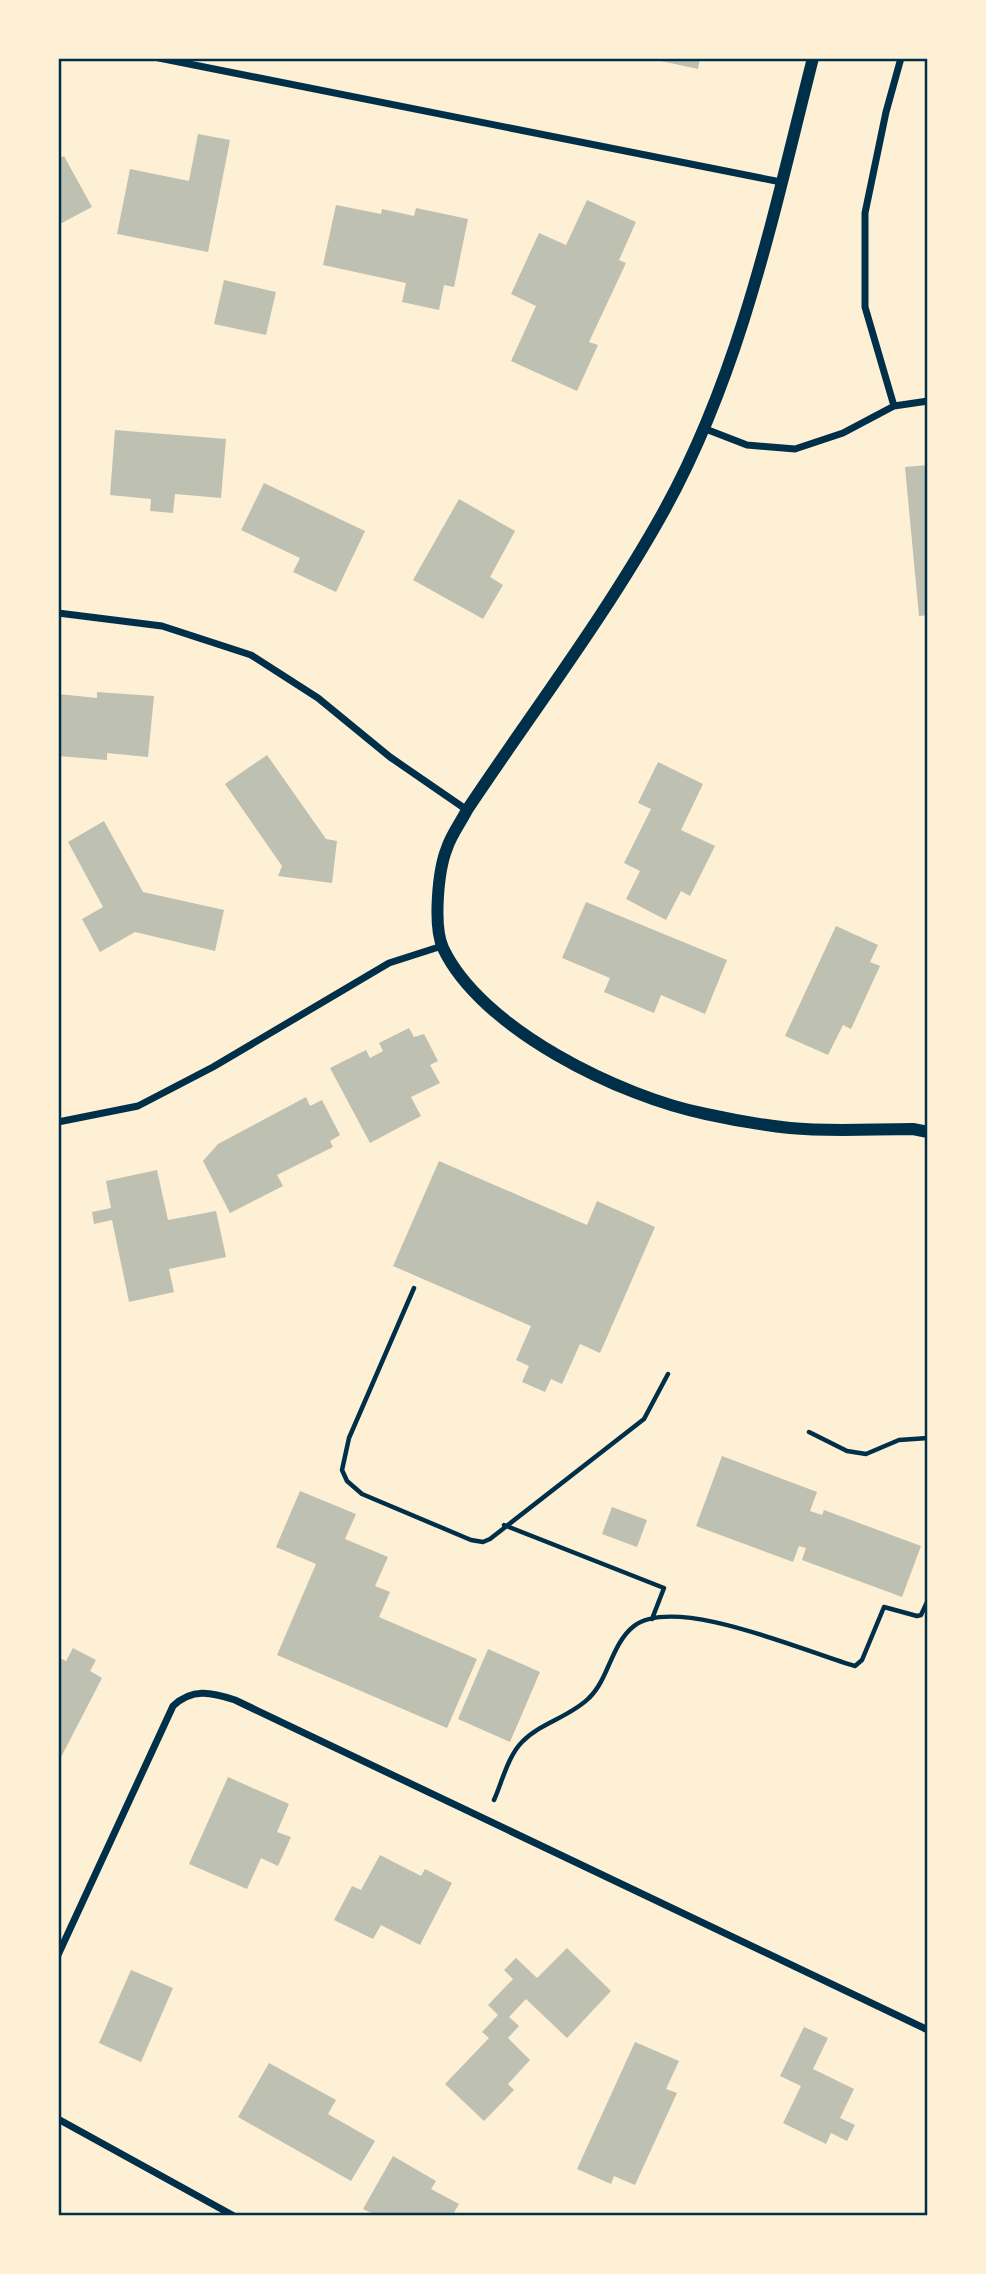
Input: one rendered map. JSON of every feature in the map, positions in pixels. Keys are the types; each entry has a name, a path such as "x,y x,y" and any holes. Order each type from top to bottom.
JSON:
{"street":[{"path":"159,58 781,182"},
{"path":"813,58 755,283 733,355 703,428 665,508 632,563 467,810 446,848 438,908 442,946 471,992 498,1017 575,1064 646,1096 703,1114 791,1129 913,1129 928,1132"},
{"path":"894,406 865,307 864,213 901,58"},
{"path":"703,428 747,445 795,449 844,433 894,406 928,401"},
{"path":"58,613 162,626 251,655 318,698 390,757 467,810"},
{"path":"58,1122 138,1106 213,1067 389,963 442,946"},
{"path":"58,1955 164,1720 184,1696 215,1693 235,1700 928,2030"},
{"path":"58,2119 234,2216"}],"path":[{"path":"414,1288 349,1438 342,1469 347,1481 362,1494 471,1540 490,1539 504,1525 644,1419 668,1374"},
{"path":"809,1432 847,1451 866,1454 899,1440 928,1437"},
{"path":"504,1525 664,1588 652,1619"},
{"path":"486,1820 521,1742 588,1699 628,1632 636,1625 652,1619 702,1620 734,1626 855,1666 862,1660 884,1607 917,1616 921,1615 928,1600"}],"building":[{"path":"647,58 700,58 698,69"},
{"path":"198,134 230,140 208,252 117,234 130,169 189,181"},
{"path":"64,156 92,207 58,225 58,159"},
{"path":"587,200 636,222 619,260 626,263 589,342 598,345 577,391 511,361 536,306 511,294 539,233 566,245"},
{"path":"336,205 381,214 382,209 414,216 416,208 468,219 454,287 444,285 439,310 402,302 406,283 323,265"},
{"path":"224,280 276,292 266,335 214,324"},
{"path":"115,430 226,439 221,498 175,494 173,513 150,511 151,499 110,495"},
{"path":"928,465 928,615 919,616 905,467"},
{"path":"264,483 365,531 336,592 293,572 300,558 241,530"},
{"path":"459,499 515,531 490,577 503,585 483,619 413,580"},
{"path":"97,692 154,696 148,757 107,753 107,760 58,756 58,694 97,698"},
{"path":"267,755 326,839 337,841 332,883 278,876 282,866 225,784"},
{"path":"658,762 703,784 681,830 715,846 690,896 681,891 666,920 626,899 640,871 624,863 651,809 638,803"},
{"path":"104,821 143,892 224,910 215,951 135,932 100,952 82,919 103,907 68,842"},
{"path":"586,902 727,960 705,1014 661,995 654,1013 604,992 610,978 562,958"},
{"path":"836,926 878,945 870,962 880,966 851,1029 843,1025 828,1055 785,1036"},
{"path":"409,1028 414,1037 424,1034 438,1061 430,1065 440,1083 411,1097 421,1116 370,1143 330,1068 366,1050 370,1058 383,1051 379,1043"},
{"path":"306,1097 310,1106 322,1100 340,1135 330,1141 333,1147 277,1175 283,1186 230,1213 203,1161 218,1144"},
{"path":"439,1161 587,1225 597,1201 655,1227 600,1353 580,1344 562,1384 551,1379 545,1392 522,1382 529,1366 516,1360 531,1326 393,1266"},
{"path":"157,1170 168,1220 216,1211 226,1257 169,1269 174,1292 129,1302 112,1220 94,1224 92,1212 111,1208 106,1181"},
{"path":"722,1456 817,1492 810,1511 822,1515 824,1510 921,1546 902,1597 802,1560 806,1548 799,1546 793,1562 696,1526"},
{"path":"300,1491 356,1514 345,1539 388,1557 375,1586 390,1592 379,1617 477,1659 447,1728 277,1655 316,1564 276,1547"},
{"path":"612,1507 647,1520 637,1547 602,1534"},
{"path":"73,1648 96,1660 90,1671 102,1678 58,1763 58,1657 66,1661"},
{"path":"488,1649 540,1672 510,1742 458,1719"},
{"path":"228,1777 289,1804 277,1832 291,1837 278,1866 261,1858 247,1889 189,1864"},
{"path":"380,1855 421,1876 425,1869 452,1883 420,1945 381,1925 373,1939 334,1920 352,1886 361,1890"},
{"path":"567,1948 611,1991 567,2038 526,1999 509,2017 519,2026 508,2038 530,2060 508,2084 514,2090 484,2121 445,2084 489,2038 482,2032 498,2015 488,2005 513,1979 504,1970 516,1958 537,1978"},
{"path":"131,1970 173,1988 141,2062 99,2043"},
{"path":"804,2027 828,2038 813,2069 854,2089 840,2118 855,2125 847,2141 831,2133 826,2144 783,2123 801,2086 780,2076"},
{"path":"635,2042 679,2061 666,2089 677,2093 635,2185 614,2176 611,2184 577,2169"},
{"path":"269,2063 336,2100 328,2114 375,2141 351,2181 238,2117"},
{"path":"393,2156 436,2181 431,2189 459,2204 452,2216 377,2216 363,2209"}]}
